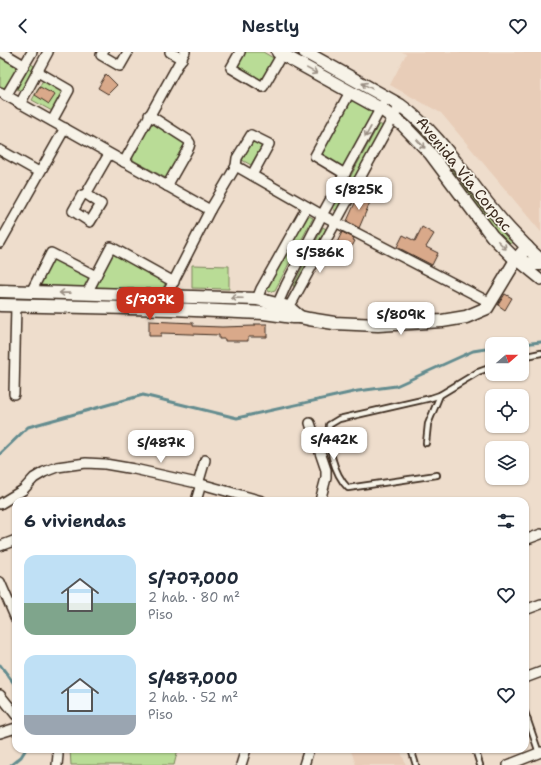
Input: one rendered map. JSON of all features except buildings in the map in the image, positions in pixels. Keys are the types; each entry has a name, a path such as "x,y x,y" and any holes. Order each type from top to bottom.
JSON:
{"street":[{"path":"2,52 24,65"},
{"path":"32,52 3,94 210,210"},
{"path":"20,104 48,52"},
{"path":"103,52 101,55 120,66 128,52"},
{"path":"124,162 183,55 170,52"},
{"path":"240,52 231,68 262,87 280,53"},
{"name":"Avenida Vía Corpac","path":"305,52 400,105 414,115 440,143 504,225 541,260"},
{"name":"Avenida Vía Corpac","path":"280,53 381,109 403,125 430,153 492,236 516,260"},
{"path":"38,72 69,90 52,121"},
{"path":"345,174 315,156 350,92"},
{"path":"281,310 322,215 381,109 386,97"},
{"path":"0,305 281,310 298,292 400,105"},
{"path":"150,115 188,140 190,143 167,186"},
{"path":"0,243 65,128"},
{"path":"160,309 165,296 174,282 210,210 236,166 237,158 251,135 269,144 252,175"},
{"path":"0,150 39,172"},
{"path":"86,194 109,154"},
{"path":"236,166 307,207 491,303"},
{"path":"257,299 261,289 307,207"},
{"path":"87,293 111,247 174,282"},
{"path":"0,291 257,299 300,317 334,323 378,325 419,323 466,317 487,308 516,260 527,247"},
{"path":"31,292 51,253 96,276"},
{"path":"516,260 530,264 541,264"},
{"path":"516,260 541,280"},
{"path":"14,394 16,305"},
{"path":"310,422 326,470 326,478 321,497"},
{"path":"197,497 205,460"},
{"path":"0,504 23,490 34,478 44,472 57,467 86,463 128,468 200,484 247,497"},
{"path":"529,538 541,534"},
{"path":"0,546 12,542"},
{"path":"0,582 12,603"},
{"path":"529,608 541,604"},
{"path":"529,676 541,672"},
{"path":"0,695 12,710"},
{"path":"0,733 12,729"},
{"path":"508,765 540,752"},
{"path":"57,765 58,753"},
{"path":"241,765 245,753"},
{"path":"304,765 308,753"}],"lane":[{"path":"529,356 541,353"},
{"path":"437,475 348,488 342,482 333,458 329,437 329,425 339,419 440,395 478,372 485,370"},
{"path":"426,444 428,424 440,395"},
{"path":"529,723 540,752"},
{"path":"412,753 416,765"},
{"path":"476,753 480,765"}],"shaded area":[{"path":"402,52 541,52 541,232 441,113 390,85 406,54"},
{"path":"352,753 402,753 406,765 356,765"}],"green space":[{"path":"243,52 263,52 275,59 261,83 233,68"},
{"path":"0,54 16,64 18,67 5,87 2,88 0,86"},
{"path":"31,64 34,66 21,91 17,89"},
{"path":"43,80 64,91 52,111 32,100"},
{"path":"350,99 371,111 373,115 342,168 317,155"},
{"path":"412,119 460,175 455,178 408,123"},
{"path":"151,124 156,124 185,142 185,146 169,176 166,178 133,160 132,155"},
{"path":"379,124 383,126 336,211 333,209"},
{"path":"253,140 262,145 251,165 242,160"},
{"path":"464,181 514,241 510,245 495,231 459,185"},
{"path":"307,215 313,218 275,290 269,292 267,288"},
{"path":"323,227 326,229 296,287 293,286"},
{"path":"113,252 166,282 162,290 95,288 93,285"},
{"path":"51,258 87,274 89,278 86,288 41,288 38,283"},
{"path":"192,265 229,266 229,289 192,288"},
{"path":"70,753 177,753 174,765 71,765"}],"waterway":[{"path":"529,343 541,342"},
{"path":"0,454 28,427 143,395 237,418 358,391 396,386 473,351 485,349"},
{"path":"0,665 12,681"},
{"path":"11,765 24,753"}]}
